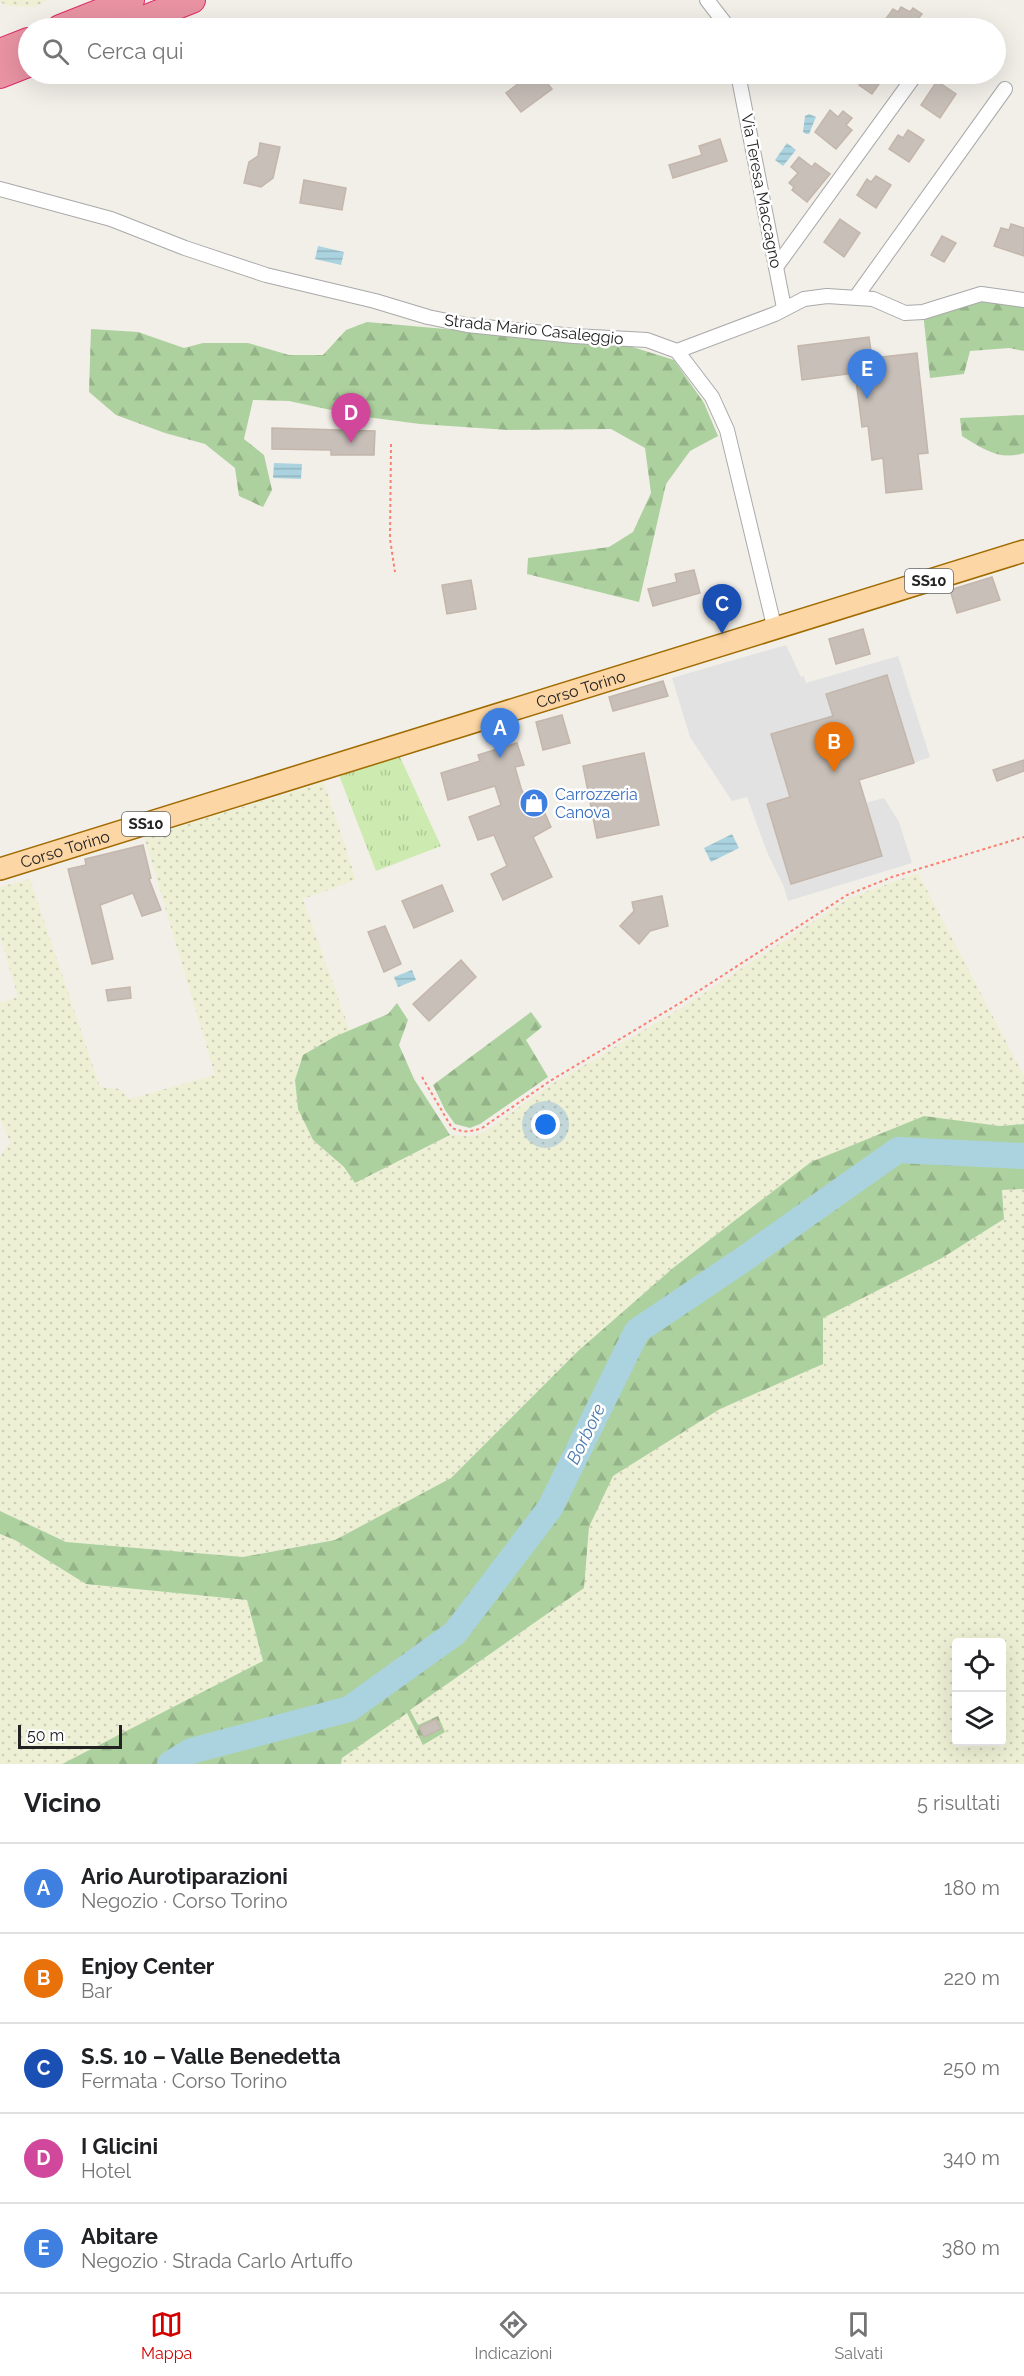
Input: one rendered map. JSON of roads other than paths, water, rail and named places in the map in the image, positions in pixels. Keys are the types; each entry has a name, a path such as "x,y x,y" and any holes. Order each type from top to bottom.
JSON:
{"highway":[{"path":"85,18 130,0"},
{"path":"146,18 192,0"},
{"path":"0,52 18,45"},
{"path":"0,75 18,68"}],"main road":[{"name":"Corso Torino","path":"0,869 1024,551"}],"street":[{"path":"707,0 721,18"},
{"name":"Via Teresa Maccagno","path":"740,84 784,308"},
{"path":"776,267 909,84"},
{"path":"856,297 1005,89"},
{"name":"Strada Mario Casaleggio","path":"0,189 111,219 185,248 266,275 375,301 428,317 467,325 647,340 677,351"},
{"path":"775,630 727,430 712,397 677,351 775,314 804,299 827,296 873,299 905,313 923,312 981,294 1024,300"}],"water":[{"path":"809,114 816,117 809,134 806,134 803,132 805,116"},
{"path":"787,143 796,150 783,166 775,160"},
{"path":"318,246 344,252 341,265 315,259"},
{"path":"274,463 302,464 301,479 273,478"},
{"path":"732,834 739,848 711,862 704,848"},
{"path":"412,970 416,980 398,987 394,977"}],"waterway":[{"name":"Borbore","path":"170,1764 191,1751 349,1709 455,1633 550,1508 637,1331 898,1150 1024,1156"}],"place":[{"name":"Abitare","path":"867,399"},
{"name":"I Glicini","path":"351,443"},
{"name":"S.S. 10 – Valle Benedetta","path":"722,634"},
{"name":"Ario Aurotiparazioni","path":"500,758"},
{"name":"Enjoy Center","path":"834,772"},
{"name":"Carrozzeria Canova","path":"534,803"}]}
